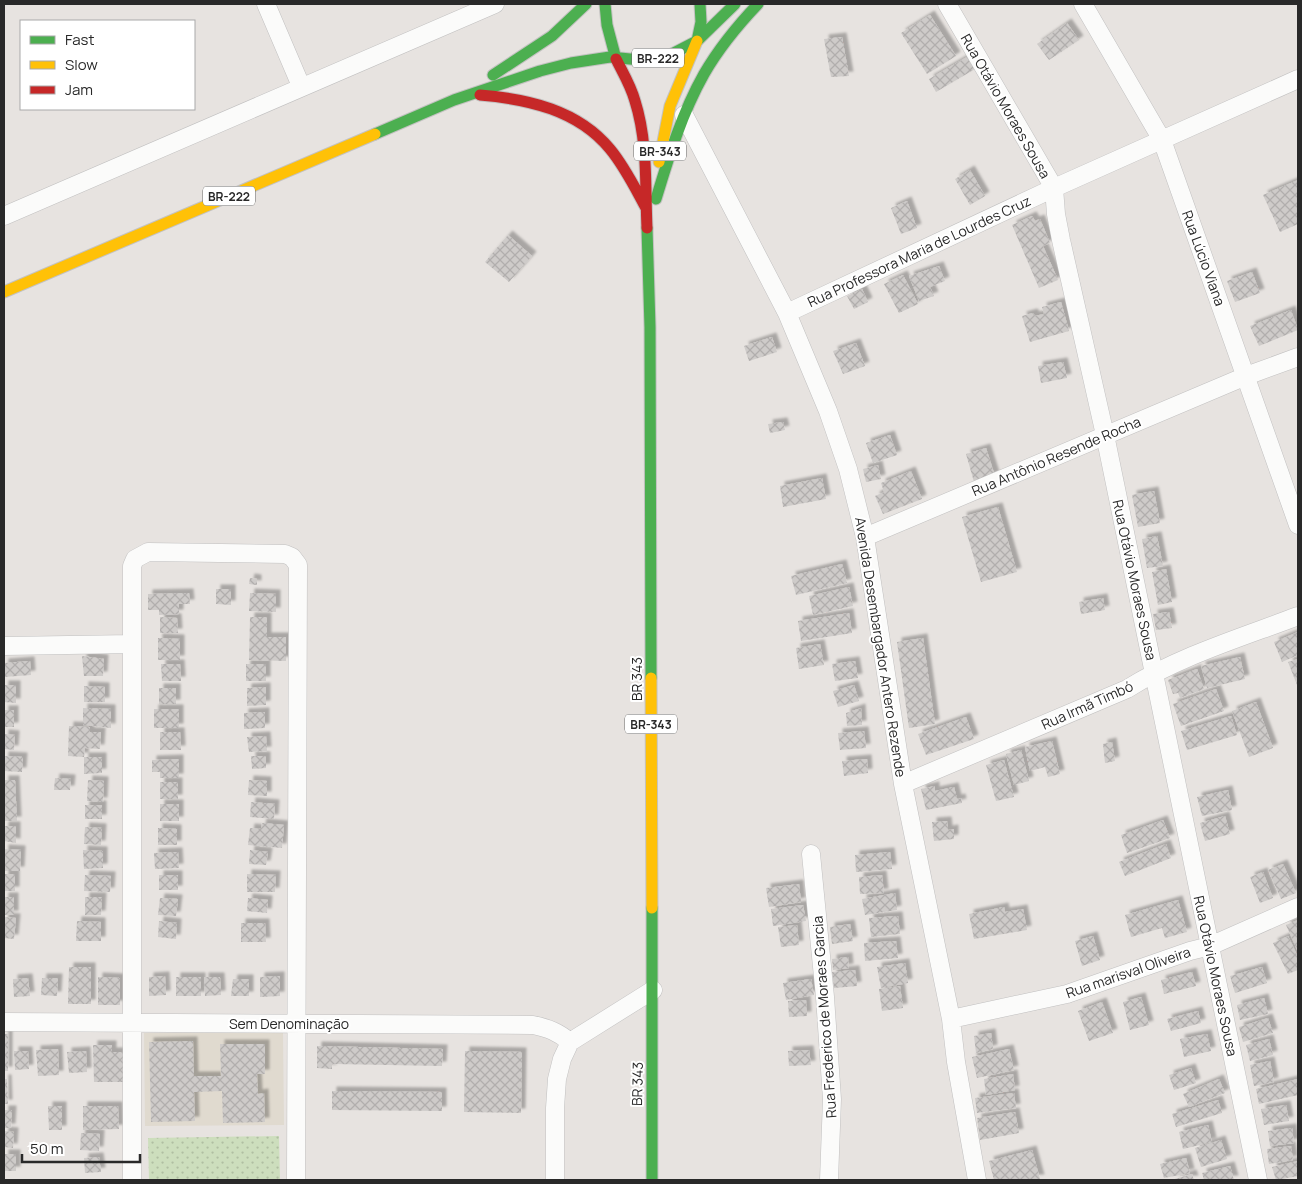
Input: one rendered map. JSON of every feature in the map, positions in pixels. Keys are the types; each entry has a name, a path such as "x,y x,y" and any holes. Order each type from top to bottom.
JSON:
{"main road":[{"name":"BR-222","path":"454,100 528,54 552,36 586,4"},
{"name":"BR-343","path":"605,4 607,30 616,59 626,75 639,111 644,136 650,268"},
{"name":"BR-343","path":"650,268 657,173 662,140 670,106 702,26 700,4"},
{"name":"BR-222","path":"4,292 454,100 540,71 571,63 610,57 616,59 654,59 670,54 697,41 735,4"},
{"path":"656,199 672,145 704,74 758,4"},
{"path":"469,95 501,96 526,100 554,108 584,124 610,149 646,208"},
{"name":"BR 343","path":"650,268 652,1180"}],"street":[{"path":"266,4 301,86"},
{"path":"4,216 301,86 495,4"},
{"name":"Rua Otávio Moraes Sousa","path":"947,4 1054,188 1061,240 1105,435 1258,1180"},
{"name":"Rua Lúcio Viana","path":"1082,4 1162,140 1298,525"},
{"name":"Rua Professora Maria de Lourdes Cruz","path":"788,313 1054,188 1298,80"},
{"name":"Avenida Desembargador Antero Rezende","path":"684,115 788,313 828,411 842,452 865,538 904,784 951,1019 956,1062 977,1180"},
{"name":"Rua Antônio Resende Rocha","path":"865,538 1246,376 1298,357"},
{"path":"132,1180 132,566 140,555 148,552 285,554 292,557 298,565 296,1180"},
{"name":"Rua Irmã Timbó","path":"904,784 1126,689 1154,672 1185,658 1298,616"},
{"path":"4,646 132,644"},
{"name":"Rua Frederico de Moraes Garcia","path":"811,854 825,997 832,1099 829,1180"},
{"name":"Rua marisval Oliveira","path":"951,1019 1067,994 1190,951 1210,946 1298,907"},
{"path":"555,1180 557,1079 562,1059 570,1042 653,990"},
{"name":"Sem Denominação","path":"4,1022 533,1025 548,1028 570,1042"}],"shaded area":[{"path":"144,1033 283,1033 284,1125 145,1126"}],"green space":[{"path":"279,1136 280,1180 149,1180 148,1138"}],"building":[{"path":"930,15 956,56 927,74 901,33"},
{"path":"1067,23 1079,40 1049,60 1037,44"},
{"path":"842,37 849,76 831,77 824,39"},
{"path":"967,57 975,69 936,92 929,79"},
{"path":"970,170 985,196 970,205 955,179"},
{"path":"1298,180 1298,224 1280,232 1263,195"},
{"path":"907,201 917,228 901,234 891,208"},
{"path":"1032,216 1035,221 1040,219 1050,243 1043,246 1058,280 1039,288 1012,225"},
{"path":"508,235 532,256 509,282 485,262"},
{"path":"939,266 945,281 930,287 934,296 919,301 909,276"},
{"path":"1252,272 1260,293 1235,302 1227,281"},
{"path":"903,275 918,304 899,313 884,284"},
{"path":"862,289 868,302 854,309 847,296"},
{"path":"1061,302 1069,331 1030,342 1022,316 1033,313 1035,316 1044,314 1042,307"},
{"path":"1291,310 1298,330 1259,346 1250,326"},
{"path":"772,337 777,352 749,361 744,346"},
{"path":"856,343 865,366 843,374 833,351"},
{"path":"1063,362 1067,378 1041,383 1038,366"},
{"path":"783,422 785,430 770,433 768,424"},
{"path":"890,435 897,455 873,463 866,443"},
{"path":"986,448 995,476 974,482 966,454"},
{"path":"878,465 881,479 866,482 863,469"},
{"path":"911,471 922,499 883,514 875,496 884,492 881,483"},
{"path":"822,478 826,499 783,507 780,486"},
{"path":"1154,491 1160,523 1138,527 1132,495"},
{"path":"998,507 1017,572 981,582 962,517"},
{"path":"1157,536 1163,566 1147,568 1142,539"},
{"path":"842,564 847,583 796,595 791,576"},
{"path":"1166,569 1172,602 1158,605 1152,572"},
{"path":"250,578 257,579 257,585 249,584"},
{"path":"849,587 853,606 813,615 809,596"},
{"path":"216,589 231,589 231,605 216,604"},
{"path":"189,593 190,604 179,604 179,614 159,615 159,610 148,610 148,594"},
{"path":"250,593 276,594 276,612 249,611"},
{"path":"1103,598 1105,610 1081,614 1079,602"},
{"path":"1169,612 1172,628 1156,630 1153,614"},
{"path":"849,613 852,633 801,641 798,621"},
{"path":"160,617 177,618 178,633 160,633"},
{"path":"250,617 267,617 267,637 286,637 286,661 249,660"},
{"path":"1298,632 1298,655 1282,662 1274,642"},
{"path":"158,638 180,639 180,660 158,660"},
{"path":"923,638 935,724 909,728 897,642"},
{"path":"820,644 824,665 799,669 796,648"},
{"path":"82,656 104,659 103,676 84,676"},
{"path":"1240,657 1245,679 1207,688 1201,666"},
{"path":"1298,659 1298,685 1297,685 1288,662"},
{"path":"30,661 31,675 4,677 4,663"},
{"path":"855,661 858,678 835,681 832,664"},
{"path":"161,664 180,664 181,681 162,681"},
{"path":"246,664 266,664 266,681 246,681"},
{"path":"1197,669 1204,689 1180,698 1178,693 1173,694 1168,680"},
{"path":"4,685 16,685 16,703 4,702"},
{"path":"854,685 859,701 838,707 833,691"},
{"path":"84,686 105,687 105,702 84,702"},
{"path":"266,687 266,705 247,706 247,688"},
{"path":"159,688 176,688 176,704 159,704"},
{"path":"1216,689 1224,711 1181,726 1173,704"},
{"path":"1256,702 1273,748 1249,757 1232,711"},
{"path":"83,708 111,709 111,728 83,725"},
{"path":"861,708 862,725 847,726 846,713"},
{"path":"154,709 179,709 179,728 154,728"},
{"path":"4,710 14,710 14,727 4,727"},
{"path":"265,712 265,728 244,729 244,713"},
{"path":"1231,716 1237,735 1187,750 1181,731"},
{"path":"966,717 974,739 926,755 918,734"},
{"path":"69,726 90,727 90,732 101,732 100,749 85,748 84,757 68,756"},
{"path":"864,731 866,748 840,750 838,733"},
{"path":"160,732 180,732 181,750 160,750"},
{"path":"4,734 15,735 14,750 4,749"},
{"path":"266,736 267,751 249,752 247,737"},
{"path":"1052,741 1060,774 1048,777 1045,767 1030,771 1025,747"},
{"path":"1112,742 1115,761 1105,763 1103,744"},
{"path":"1021,750 1029,781 1014,785 1006,754"},
{"path":"4,756 23,757 22,772 4,771"},
{"path":"251,756 266,756 266,768 252,769"},
{"path":"84,757 102,757 102,773 84,774"},
{"path":"179,759 179,778 160,778 160,772 152,772 152,760"},
{"path":"867,759 868,773 844,776 842,761"},
{"path":"1004,760 1014,797 996,801 986,765"},
{"path":"55,778 71,779 70,790 54,790"},
{"path":"4,780 15,780 17,821 4,821"},
{"path":"88,780 104,781 103,802 87,801"},
{"path":"249,780 267,781 267,796 248,795"},
{"path":"160,782 178,782 178,799 160,799"},
{"path":"935,786 935,791 954,787 957,799 961,798 962,803 926,810 921,789"},
{"path":"1228,790 1232,810 1202,816 1197,797"},
{"path":"251,802 275,804 274,819 250,817"},
{"path":"160,804 179,804 179,821 160,821"},
{"path":"85,805 102,805 102,819 85,819"},
{"path":"1225,816 1230,834 1205,841 1200,823"},
{"path":"1163,820 1170,838 1127,853 1121,835"},
{"path":"947,821 948,830 954,829 954,839 934,841 932,822"},
{"path":"262,823 284,825 282,848 248,845 250,828 261,829"},
{"path":"4,826 16,826 16,843 4,841"},
{"path":"85,827 102,828 101,845 84,844"},
{"path":"158,828 177,829 177,845 158,845"},
{"path":"1166,844 1171,858 1125,876 1119,862"},
{"path":"4,849 21,850 20,871 4,871"},
{"path":"83,850 103,851 103,868 84,869"},
{"path":"250,850 268,852 266,865 249,864"},
{"path":"178,852 179,868 155,869 154,853"},
{"path":"890,852 892,869 856,872 855,855"},
{"path":"1283,864 1296,893 1281,899 1268,870"},
{"path":"1263,872 1273,898 1260,903 1250,877"},
{"path":"4,874 15,874 15,891 4,891"},
{"path":"247,874 276,875 275,892 247,892"},
{"path":"85,875 111,876 110,892 84,891"},
{"path":"159,875 178,875 178,890 159,890"},
{"path":"882,875 884,893 860,894 859,877"},
{"path":"799,884 801,902 769,907 766,888"},
{"path":"895,893 897,910 865,915 862,899"},
{"path":"4,897 14,897 14,915 4,915"},
{"path":"85,897 102,897 101,915 85,915"},
{"path":"160,898 178,899 176,916 158,915"},
{"path":"248,898 268,900 267,913 247,911"},
{"path":"1178,900 1187,932 1165,938 1162,928 1131,937 1125,915"},
{"path":"803,905 806,921 773,926 771,909"},
{"path":"1004,907 1005,912 1023,909 1027,930 974,939 969,914"},
{"path":"898,916 900,934 871,937 869,918"},
{"path":"4,917 16,918 14,939 4,938"},
{"path":"1298,920 1298,952 1286,925"},
{"path":"77,921 101,922 101,941 76,941"},
{"path":"159,921 177,923 176,939 158,937"},
{"path":"241,923 265,923 266,942 241,942"},
{"path":"850,924 853,941 832,944 830,927"},
{"path":"797,925 799,945 781,947 778,927"},
{"path":"1093,936 1100,960 1082,966 1075,941"},
{"path":"1288,936 1298,957 1298,970 1288,974 1273,943"},
{"path":"896,941 898,958 865,961 864,943"},
{"path":"848,957 849,968 833,970 832,959"},
{"path":"905,963 908,983 881,988 877,967"},
{"path":"69,967 91,967 91,1004 68,1004"},
{"path":"1262,967 1267,983 1235,993 1230,976"},
{"path":"855,970 857,986 834,988 832,972"},
{"path":"1192,972 1196,986 1164,994 1161,980"},
{"path":"165,976 166,995 149,996 149,977"},
{"path":"280,976 280,996 260,997 260,977"},
{"path":"98,977 120,978 120,1005 98,1005"},
{"path":"176,977 201,977 201,996 176,996"},
{"path":"204,977 220,977 221,995 205,996"},
{"path":"28,978 30,996 14,997 13,979"},
{"path":"42,978 58,978 57,996 41,995"},
{"path":"233,979 249,979 249,996 231,996"},
{"path":"811,979 814,995 786,1000 783,983"},
{"path":"900,986 903,1008 882,1011 879,989"},
{"path":"1141,997 1149,1025 1130,1030 1123,1002"},
{"path":"1264,998 1268,1014 1240,1020 1237,1005"},
{"path":"806,1000 807,1016 789,1017 788,1001"},
{"path":"1102,1002 1113,1033 1089,1041 1078,1011"},
{"path":"1198,1011 1201,1023 1171,1031 1167,1019"},
{"path":"1268,1018 1273,1033 1243,1042 1239,1027"},
{"path":"991,1033 993,1049 976,1053 974,1036"},
{"path":"4,1034 8,1034 8,1071 4,1071"},
{"path":"1207,1034 1211,1051 1184,1057 1180,1039"},
{"path":"1269,1039 1273,1055 1250,1061 1246,1045"},
{"path":"193,1041 194,1076 221,1076 220,1044 265,1044 265,1074 257,1074 258,1094 264,1093 265,1122 223,1123 222,1091 194,1092 195,1121 151,1122 149,1042"},
{"path":"93,1045 112,1045 112,1052 123,1052 123,1082 94,1082"},
{"path":"317,1046 443,1049 442,1066 332,1064 332,1069 317,1068"},
{"path":"58,1049 59,1075 38,1076 36,1050"},
{"path":"1009,1049 1014,1070 977,1078 972,1057"},
{"path":"809,1050 811,1065 789,1066 788,1051"},
{"path":"14,1051 28,1051 29,1069 15,1070"},
{"path":"86,1051 87,1072 69,1073 67,1052"},
{"path":"465,1051 522,1052 521,1113 464,1112"},
{"path":"1270,1061 1274,1082 1254,1086 1250,1065"},
{"path":"1191,1068 1196,1083 1174,1090 1169,1075"},
{"path":"1013,1074 1015,1090 986,1095 984,1079"},
{"path":"4,1079 7,1079 8,1104 4,1104"},
{"path":"1219,1079 1225,1093 1189,1107 1183,1094"},
{"path":"1298,1079 1298,1095 1259,1104 1256,1089"},
{"path":"332,1091 442,1092 442,1111 332,1110"},
{"path":"1014,1093 1016,1108 977,1113 975,1098"},
{"path":"1218,1100 1222,1113 1176,1127 1172,1114"},
{"path":"1286,1105 1289,1121 1264,1125 1261,1109"},
{"path":"48,1106 62,1106 62,1130 49,1130"},
{"path":"83,1106 118,1106 119,1129 83,1130"},
{"path":"4,1110 12,1110 11,1128 4,1128"},
{"path":"1015,1112 1019,1133 980,1140 977,1118"},
{"path":"1208,1125 1212,1142 1183,1149 1179,1132"},
{"path":"1292,1128 1294,1143 1270,1146 1268,1131"},
{"path":"4,1131 14,1132 13,1148 4,1147"},
{"path":"81,1133 100,1134 99,1151 80,1150"},
{"path":"1221,1140 1227,1159 1201,1167 1195,1148"},
{"path":"1291,1146 1293,1160 1269,1164 1267,1149"},
{"path":"1032,1150 1040,1179 994,1180 989,1161"},
{"path":"4,1154 16,1154 16,1171 4,1171"},
{"path":"99,1157 101,1172 85,1173 84,1158"},
{"path":"1186,1158 1190,1173 1164,1178 1160,1164"},
{"path":"1298,1161 1298,1176 1276,1180 1272,1167"},
{"path":"1230,1166 1234,1180 1204,1180 1202,1173"},
{"path":"1192,1174 1194,1180 1171,1180"}],"traffic: fast":[{"path":"493,75 552,36 586,4"},
{"path":"605,4 607,25 616,59"},
{"path":"697,41 701,22 700,4"},
{"path":"375,134 454,100 540,71 571,63 610,57 640,60 670,55 697,41 735,4"},
{"path":"656,199 677,135 696,89 722,46 758,4"},
{"path":"647,228 650,327 651,678"},
{"path":"652,908 652,1180"}],"traffic: slow":[{"path":"659,162 670,106 697,41"},
{"path":"4,292 375,134"},
{"path":"651,678 652,908"}],"traffic: jam":[{"path":"616,59 633,95 642,132 647,228"},
{"path":"480,95 534,104 551,109 583,125 610,149 630,178 646,208"}]}
